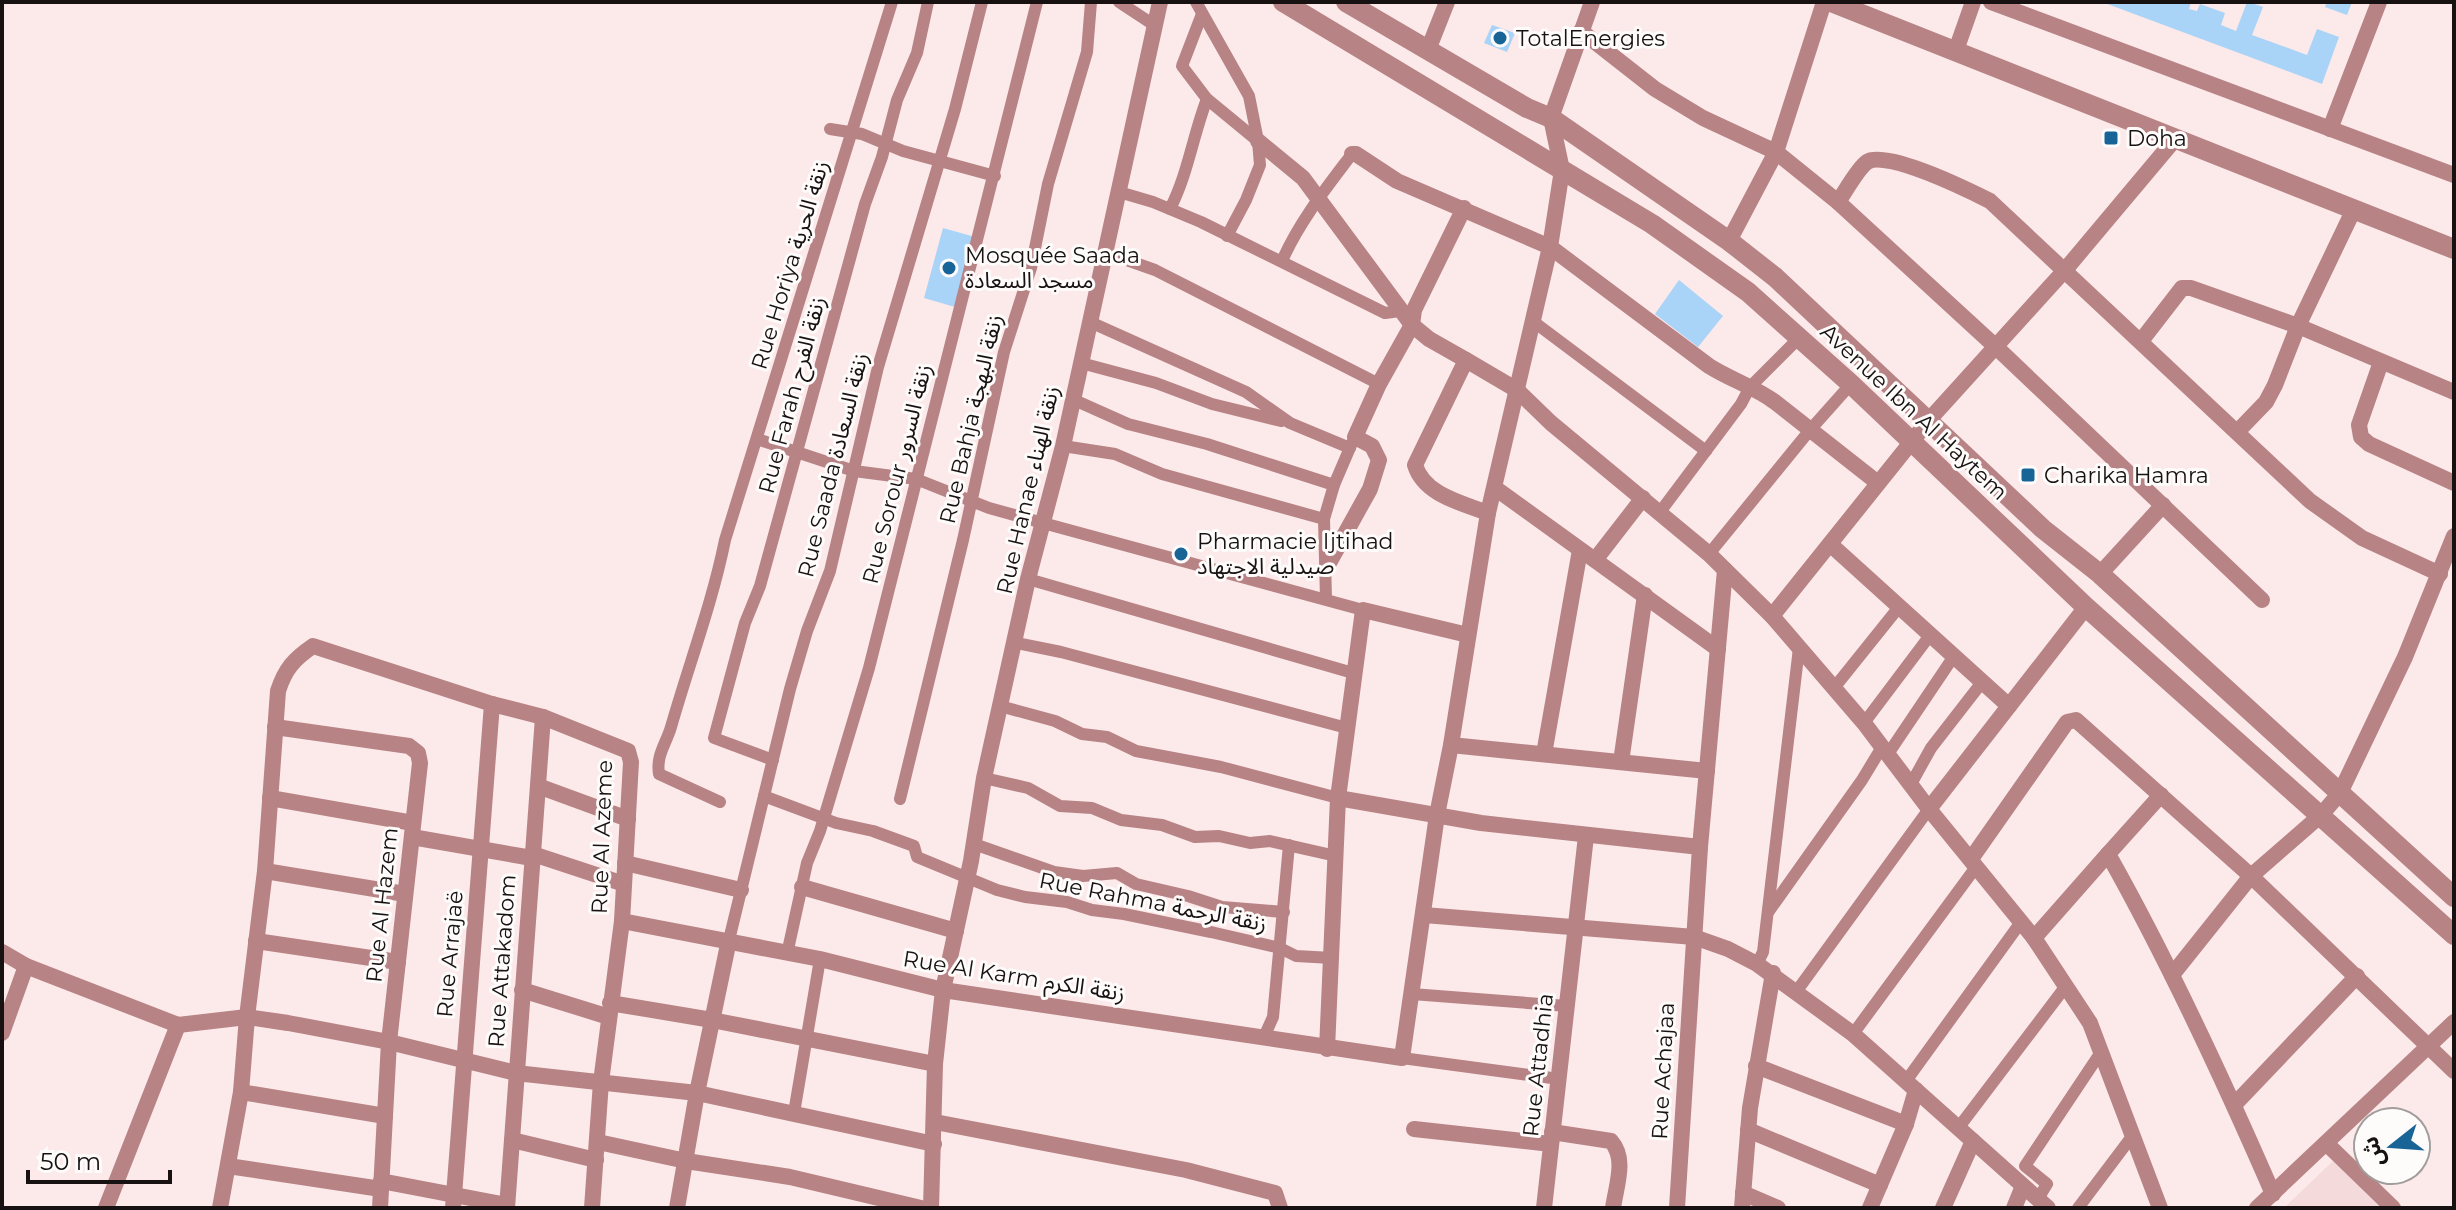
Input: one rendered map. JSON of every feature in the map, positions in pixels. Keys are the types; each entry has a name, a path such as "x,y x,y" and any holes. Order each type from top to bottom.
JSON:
{"street":[{"name":"Rue Horiya زنقة الحرية","path":"720,802 659,774 657,761 704,623 725,540 892,2"},
{"name":"Rue Farah زنقة الفرح","path":"773,760 714,738 745,623 760,586 865,204 897,100 917,53 928,2"},
{"name":"Rue Saada زنقة السعادة","path":"729,940 803,645 830,571 878,367 955,109 982,2"},
{"name":"Rue Sorour زنقة السرور","path":"787,954 802,887 869,668 1037,2"},
{"name":"Rue Bahja زنقة البهجة","path":"900,799 1004,352 1031,268 1048,184 1087,52 1091,2"},
{"path":"1119,2 1154,25"},
{"name":"Rue Hanae زنقة الهناء","path":"931,1208 935,1064 943,990 974,844 984,778 1028,579 1063,446 1160,2"},
{"name":"Avenue Ibn Al Haytem","path":"1283,2 1623,205 1748,292 1851,384 2086,607 2454,935"},
{"name":"Avenue Ibn Al Haytem","path":"1346,2 1527,108 1551,118 1729,241 1798,297 2043,529 2100,574 2454,897"},
{"path":"1428,50 1447,2"},
{"path":"1559,1079 1402,1058 1437,815 1488,513 1550,247 1562,170 1551,118 1592,2"},
{"path":"1729,241 1776,152 1824,2"},
{"path":"1831,2 2454,249"},
{"path":"1955,53 1973,2"},
{"path":"1991,2 2454,175"},
{"path":"2330,129 2379,2"},
{"path":"1199,8 1182,66 1207,99 1303,178 1412,325 1429,339 1517,390 1551,423 1709,554 1772,616 1864,723 2034,938 2090,1023 2160,1208"},
{"path":"1199,8 1249,96 1258,141 1260,165 1227,236"},
{"path":"1581,31 1655,89 1703,118 1776,152 1838,202 1996,347 2262,600"},
{"path":"1170,209 1183,184 1194,132 1207,99"},
{"path":"830,129 852,132 903,151 995,176"},
{"path":"1772,616 1929,420 2065,270 2175,139"},
{"path":"1282,261 1319,200 1352,154 1356,154 1397,181 1550,247 1709,366 1775,402 1878,483"},
{"path":"1838,202 1867,162 1877,159 1927,171 1990,201 2273,467 2337,522 2362,538 2440,574"},
{"path":"1119,192 1170,209 1385,313 1400,311"},
{"path":"1326,599 1324,519 1334,485 1379,384 1412,325 1414,310 1464,208"},
{"path":"2238,431 2266,402 2284,366 2298,326 2354,209"},
{"path":"1104,252 1155,270 1379,384"},
{"path":"2141,341 2182,288 2191,288 2298,326 2454,392"},
{"path":"1090,322 1246,392 1290,423"},
{"path":"1534,322 1706,451"},
{"path":"1660,512 1741,404 1750,387 1800,337"},
{"path":"1466,360 1415,465 1418,477 1441,494 1488,513"},
{"path":"2381,362 2359,425 2361,437 2369,444 2454,483"},
{"path":"1081,363 1156,383 1212,404 1372,446 1379,460 1370,489 1325,570"},
{"path":"1709,554 1851,384"},
{"path":"1072,399 1128,424 1207,444 1334,485"},
{"path":"757,439 854,471 916,479 971,501 1043,523 1363,610 1468,635"},
{"path":"1063,446 1115,454 1162,474 1324,519"},
{"path":"1495,488 1718,649"},
{"path":"1595,560 1643,498"},
{"path":"2100,574 2163,505"},
{"path":"2172,975 2251,876 2321,815 2340,793 2405,657 2454,536"},
{"path":"1830,544 2009,706"},
{"path":"1544,754 1580,550"},
{"name":"Rue Achajaa","path":"1677,1208 1700,847 1725,570"},
{"path":"1028,579 1353,673"},
{"path":"1621,762 1645,595"},
{"path":"1834,688 1899,607"},
{"path":"1796,992 1929,809 2086,607"},
{"path":"1327,1049 1338,798 1363,610"},
{"path":"1864,723 1931,634"},
{"path":"1016,643 1061,652 1347,728"},
{"name":"Rue Al Azeme","path":"275,727 278,691 284,671 293,659 313,646 492,704 543,717 628,751 631,762 622,921 601,1082 592,1208"},
{"path":"1757,964 1763,952 1799,648"},
{"path":"1767,913 1954,656"},
{"path":"1911,784 1931,748 1983,681"},
{"name":"Rue Arrajaë","path":"454,1201 492,704"},
{"path":"1000,706 1055,721 1082,734 1107,737 1136,751 1221,767 1338,798 1586,836 1700,847"},
{"name":"Rue Attakadom","path":"507,1206 543,717"},
{"path":"1853,1034 2071,720 2079,721 2251,876 2454,1071"},
{"path":"220,1208 241,1092 265,871 275,727"},
{"name":"Rue Al Hazem","path":"275,727 415,749 420,763 389,1042 380,1208"},
{"path":"1451,745 1707,771"},
{"path":"984,778 1028,788 1060,806 1092,808 1121,820 1162,825 1195,837 1219,836 1250,843 1270,841 1336,856"},
{"path":"538,786 628,819"},
{"path":"2034,938 2161,795"},
{"path":"764,796 823,818"},
{"path":"270,798 413,830 480,850 532,856 624,884"},
{"name":"Rue Rahma زنقة الرحمة","path":"823,818 914,846 917,857 1025,897 1124,914 1280,948 1296,956 1332,958"},
{"name":"Rue Attadhia","path":"1544,1208 1586,836"},
{"path":"974,844 1054,872 1083,876 1117,873 1136,884 1222,907 1284,912"},
{"path":"1264,1037 1273,1017 1289,845"},
{"path":"2108,854 2146,921 2273,1194"},
{"path":"625,863 741,890"},
{"path":"265,871 405,894"},
{"path":"802,887 956,931"},
{"path":"1424,915 1694,937 1728,949 1773,973 1853,1034 2043,1203 2047,1184 2025,1166 2101,1052"},
{"name":"Rue Al Karm زنقة الكرم","path":"622,921 820,959 943,990 1402,1058"},
{"path":"1870,1208 1906,1124 1911,1085 2021,922"},
{"path":"677,1208 729,940"},
{"path":"256,941 398,962"},
{"path":"2,952 26,966 178,1025 247,1017 389,1042 516,1073 697,1093 934,1144"},
{"path":"794,1113 820,959"},
{"path":"2,1033 26,966"},
{"path":"1773,973 1756,1066 1743,1200 1778,1208"},
{"path":"2234,1105 2357,976"},
{"path":"1959,1127 2066,986"},
{"path":"522,990 610,1010 712,1020 935,1064"},
{"path":"1412,994 1567,1006"},
{"path":"2257,1208 2454,1022"},
{"path":"106,1208 178,1025"},
{"path":"1756,1066 1906,1124"},
{"path":"241,1092 385,1116"},
{"path":"935,1122 1186,1170 1275,1193 1280,1208"},
{"path":"1414,1129 1611,1141 1621,1158 1613,1208"},
{"path":"1748,1130 1880,1185"},
{"path":"2078,1208 2133,1135"},
{"path":"512,1140 596,1160"},
{"path":"1943,1208 1973,1141"},
{"path":"598,1142 686,1161 790,1177 921,1208"},
{"path":"2327,1144 2393,1208"},
{"path":"228,1166 381,1185 454,1201 507,1206"},
{"path":"2014,1208 2023,1186"}],"shaded area":[{"path":"2335,1159 2352,1177 2352,1186 2361,1186 2382,1208 2284,1208"}],"building":[{"path":"2102,2 2191,2 2189,9 2197,11 2200,4 2225,13 2221,25 2236,31 2249,2 2263,7 2252,35 2307,55 2317,29 2339,37 2322,84"},
{"path":"2327,2 2352,2 2347,15 2325,7"},
{"name":"TotalEnergies","path":"1492,25 1515,33 1507,52 1484,43"},
{"name":"Mosquée Saada مسجد السعادة","path":"943,228 975,237 955,307 924,298"},
{"path":"1679,280 1723,316 1698,347 1655,314"}],"place":[{"name":"TotalEnergies","path":"1500,38"},
{"name":"Doha","path":"2111,138"},
{"name":"Mosquée Saada مسجد السعادة","path":"949,268"},
{"name":"Charika Hamra","path":"2028,475"},
{"name":"Pharmacie Ijtihad صيدلية الاجتهاد","path":"1181,554"}]}
